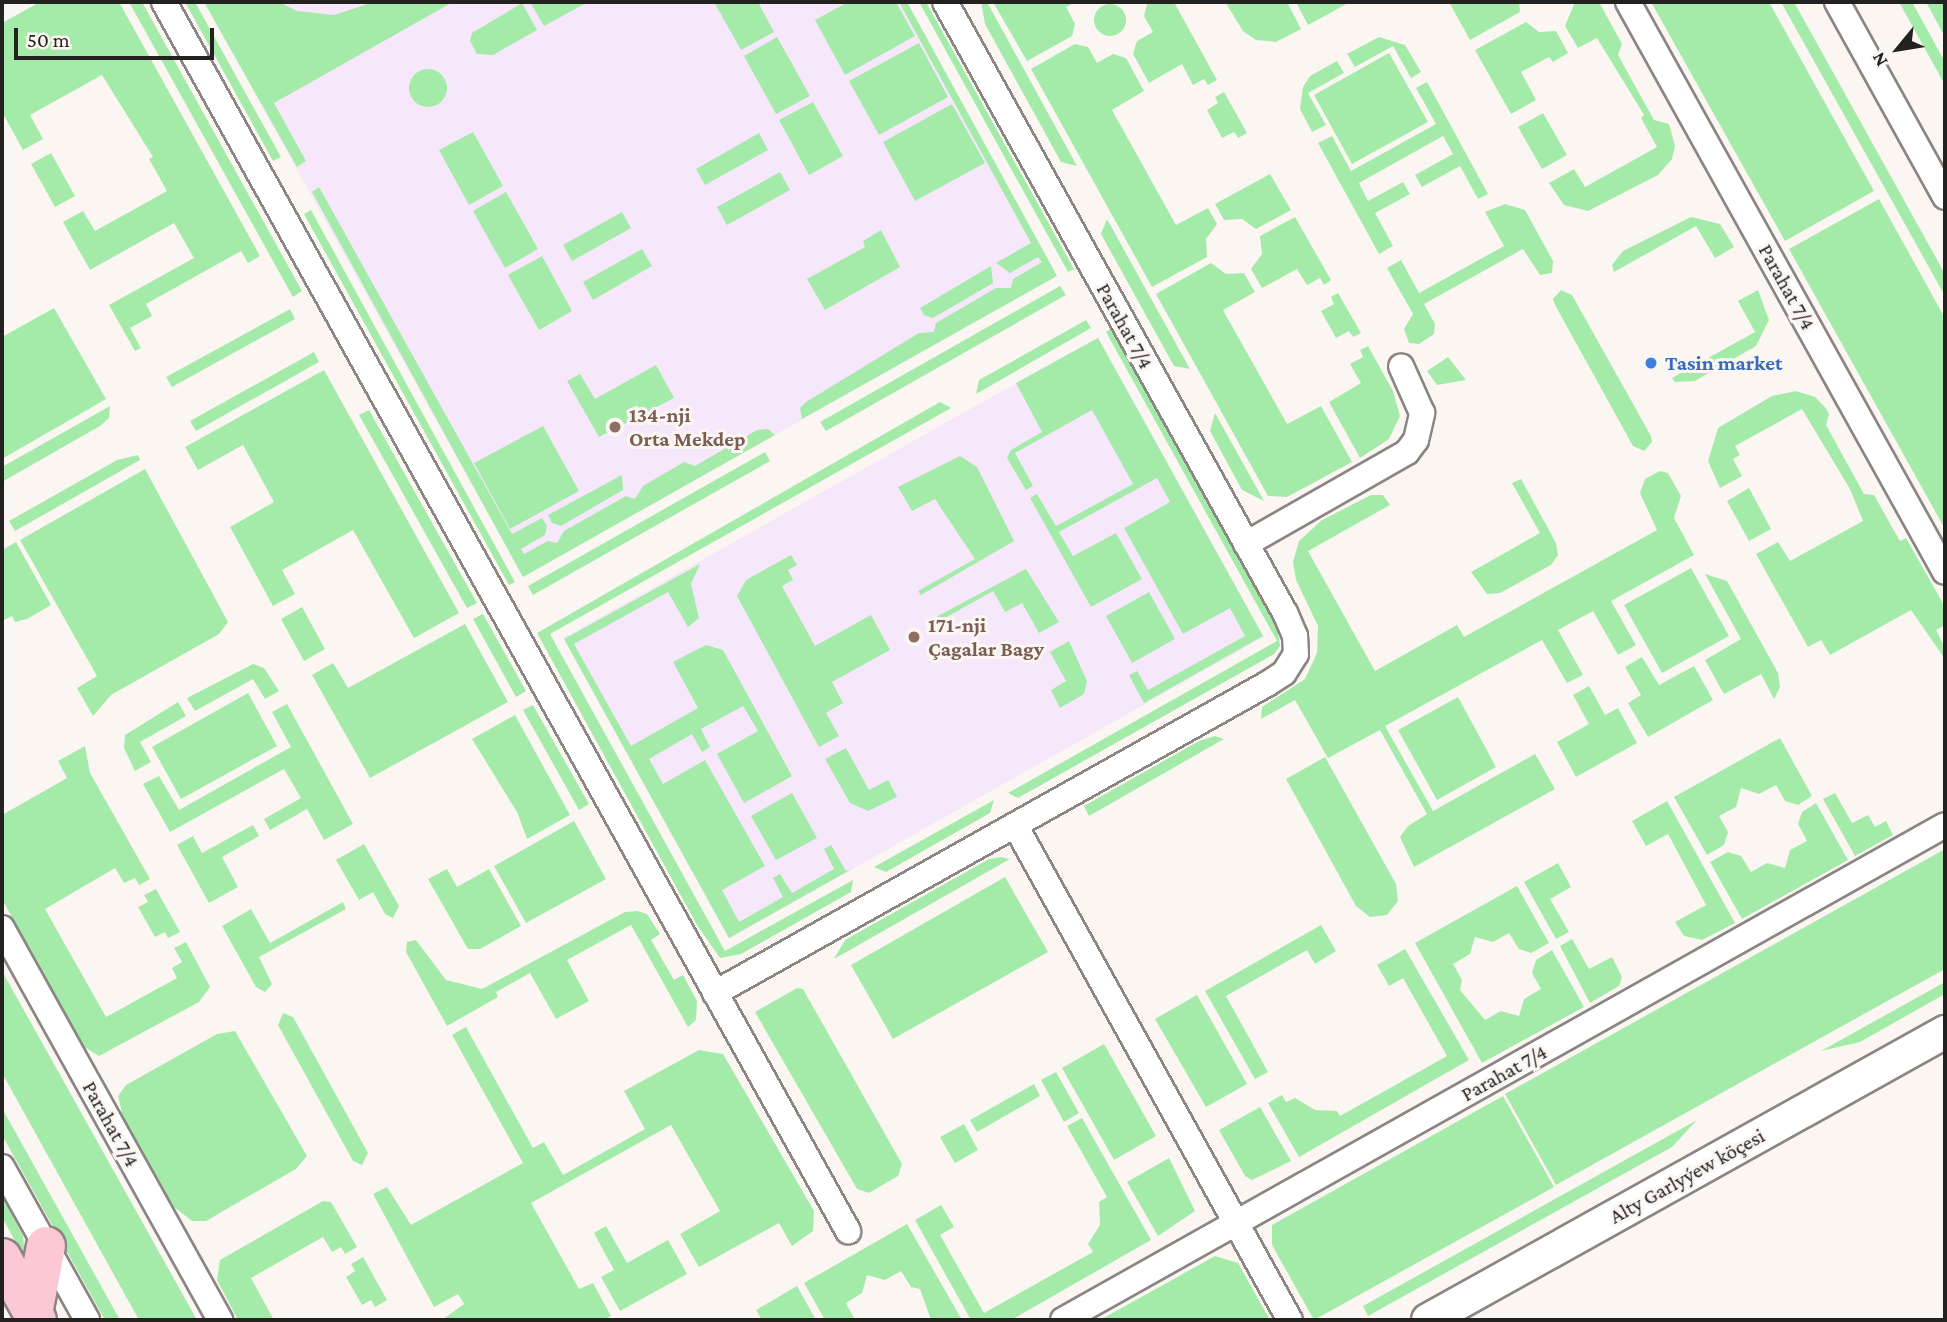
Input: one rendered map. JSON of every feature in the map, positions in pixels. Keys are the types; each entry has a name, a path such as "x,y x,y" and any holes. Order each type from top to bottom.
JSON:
{"main road":[{"path":"35,1317 46,1246"},
{"path":"2,1258 35,1317"}],"street":[{"path":"164,2 848,1231"},
{"name":"Parahat 7/4","path":"945,2 1291,625 1296,654 1275,678 1015,825"},
{"name":"Parahat 7/4","path":"1628,2 1945,572"},
{"path":"1837,2 1945,197"},
{"path":"1246,544 1407,452 1416,440 1422,413 1401,366"},
{"path":"715,993 1015,825 1290,1320"},
{"name":"Parahat 7/4","path":"1063,1320 1945,825"},
{"name":"Parahat 7/4","path":"2,928 220,1320"},
{"name":"Alty Garlyýew köçesi","path":"1428,1320 1945,1032"},
{"path":"2,1167 87,1320"}],"shaded area":[{"name":"134-nji Orta Mekdep","path":"204,2 907,2 1057,276 523,577"},
{"name":"171-nji Çagalar Bagy","path":"1098,337 1264,637 729,939 563,638"}],"green space":[{"path":"40,2 119,2 260,256 248,263 241,251 146,304 152,316 130,328 141,348 135,351 109,305 194,258 174,223 90,270 63,222 83,211 95,231 167,191 149,159 153,157 102,75 30,115 43,139 23,150 2,112 2,23"},
{"path":"129,2 142,2 302,291 293,297"},
{"path":"185,2 195,2 281,157 273,161"},
{"path":"204,2 279,2 297,11 334,15 374,2 453,2 274,103 306,161 297,167"},
{"path":"530,2 588,2 544,26"},
{"path":"714,2 758,2 774,32 741,50"},
{"path":"848,2 896,2 915,36 845,75 815,20"},
{"path":"899,2 907,2 1057,276 802,419 800,408 806,402 919,333 934,332 936,323 996,288 1011,288 1013,279 1042,262 1038,257 1010,273 996,263 1031,243"},
{"path":"919,2 926,2 1074,269 1068,272"},
{"path":"981,2 987,2 1077,166 1061,162 985,24"},
{"path":"993,2 1076,2 1066,7 1075,24 1072,36 1027,61"},
{"path":"1174,2 1217,80 1208,85 1204,79 1193,85 1182,64 1149,83 1133,54 1137,41 1153,32 1144,16 1147,4"},
{"path":"1225,2 1287,2 1301,29 1276,42 1256,40 1243,31"},
{"path":"1296,2 1350,2 1308,25"},
{"path":"1449,2 1519,2 1520,12 1470,40"},
{"path":"1575,2 1599,2 1622,44 1618,55 1654,120 1669,124 1675,146 1672,159 1658,175 1588,211 1564,205 1549,183 1574,169 1585,187 1657,147 1641,118 1644,115 1597,38 1578,48 1565,26"},
{"path":"1651,2 1769,2 1874,191 1785,241"},
{"path":"1781,2 1794,2 1945,274 1945,296"},
{"path":"1899,2 1912,2 1945,62 1945,85"},
{"path":"1926,2 1945,2 1945,37"},
{"path":"522,3 537,30 493,55 477,54 470,41 472,33"},
{"path":"1110,4 1121,9 1126,20 1121,31 1110,36 1099,31 1094,20 1099,9"},
{"path":"1526,22 1539,32 1556,31 1568,53 1553,62 1549,57 1521,72 1536,100 1511,114 1475,50"},
{"path":"777,37 810,96 776,114 744,56"},
{"path":"1379,37 1405,45 1421,72 1411,78 1393,46 1355,67 1347,54"},
{"path":"919,43 948,97 879,135 849,81"},
{"path":"1075,44 1088,47 1097,63 1113,54 1126,58 1144,91 1112,110 1176,225 1208,208 1217,224 1206,239 1207,257 1152,287 1031,69"},
{"path":"1389,53 1428,122 1352,164 1314,95"},
{"path":"1337,61 1344,73 1308,93 1326,125 1312,132 1300,109 1303,87 1310,76"},
{"path":"428,69 441,75 447,88 441,101 428,107 415,101 409,88 415,75"},
{"path":"1427,82 1488,194 1478,199 1460,166 1422,187 1415,175 1453,154 1443,136 1359,183 1368,201 1403,182 1410,194 1375,213 1393,246 1379,254 1318,143 1332,136 1351,171 1436,124 1416,88"},
{"path":"1224,92 1247,133 1238,138 1234,132 1222,138 1207,110 1218,103 1215,97"},
{"path":"813,102 843,156 809,175 779,120"},
{"path":"952,104 985,163 915,201 883,142"},
{"path":"1543,113 1567,155 1542,169 1518,127"},
{"path":"473,132 503,186 469,205 439,150"},
{"path":"759,133 768,150 705,185 696,169"},
{"path":"51,153 75,196 55,207 31,164"},
{"path":"780,172 790,190 727,225 717,207"},
{"path":"1270,174 1291,210 1256,229 1242,219 1224,220 1215,204"},
{"path":"319,187 512,534 542,518 547,526 545,535 521,549 524,554 548,541 557,543 564,531 626,496 635,499 643,486 684,462 695,466 757,430 768,429 775,435 523,577 312,192"},
{"path":"506,192 538,249 505,268 473,211"},
{"path":"1879,199 1945,318 1945,529 1789,249"},
{"path":"1505,204 1525,210 1553,261 1552,273 1540,275 1523,249 1424,304 1435,324 1434,334 1419,344 1409,343 1404,329 1413,314 1387,268 1401,260 1419,293 1504,246 1485,212"},
{"path":"311,210 515,582 509,585 304,214"},
{"path":"622,212 631,228 572,261 563,245"},
{"path":"1295,217 1331,280 1324,285 1320,278 1307,285 1297,269 1262,288 1251,269 1262,254 1260,236"},
{"path":"1691,217 1720,224 1734,247 1715,258 1696,226 1614,272 1612,265 1623,251"},
{"path":"1107,219 1190,369 1174,366 1101,234"},
{"path":"881,230 900,267 825,310 807,279 865,247 863,241"},
{"path":"642,249 652,266 593,300 583,282"},
{"path":"542,256 572,311 539,330 508,275"},
{"path":"1211,263 1226,274 1244,273 1255,292 1223,310 1287,424 1321,406 1352,462 1287,497 1268,496 1156,294"},
{"path":"991,266 993,283 933,318 924,315 920,308"},
{"path":"1060,286 1066,295 826,431 820,422"},
{"path":"1561,290 1572,295 1651,436 1652,442 1644,451 1633,446 1555,305 1553,299"},
{"path":"1758,290 1769,320 1756,346 1695,381 1675,382 1672,378 1755,332 1738,301"},
{"path":"1338,293 1361,333 1353,337 1349,331 1336,338 1321,311 1334,304 1331,297"},
{"path":"54,308 106,399 2,459 2,337"},
{"path":"290,309 295,319 172,387 166,377"},
{"path":"1086,320 1091,328 976,394 979,380"},
{"path":"1112,328 1277,626 1280,646 1274,654 1018,798 1008,793 1277,641 1106,332"},
{"path":"1098,338 1263,636 1144,703 1129,675 1137,671 1148,690 1245,636 1230,608 1183,634 1124,528 1170,502 1157,478 1059,532 1073,556 1116,533 1142,579 1091,607 1030,498 1037,494 1056,526 1133,484 1092,410 1015,453 1033,486 1026,490 1007,458 1011,450 1042,432 1016,383"},
{"path":"1368,346 1393,391 1400,416 1389,439 1360,458 1329,402 1361,383 1350,364 1363,357 1360,350"},
{"path":"314,352 319,362 196,431 190,421"},
{"path":"1448,357 1466,380 1437,385 1427,371"},
{"path":"656,365 674,398 599,437 567,381 580,374 595,399"},
{"path":"324,370 459,613 414,638 353,530 282,570 295,594 273,606 230,527 274,502 243,445 198,470 185,447"},
{"path":"1796,391 1815,397 1825,407 1829,414 1826,425 1864,494 1874,495 1900,541 1906,538 1945,607 1945,625 1936,630 1945,648 1945,659 1911,610 1830,655 1821,640 1808,647 1756,554 1778,542 1790,561 1863,521 1850,489 1802,409 1735,446 1740,455 1733,459 1742,476 1720,488 1708,461 1718,428 1772,396"},
{"path":"940,402 951,408 550,634 725,951 853,880 851,892 741,954 720,958 697,925 537,633"},
{"path":"110,406 109,418 100,426 2,482 2,467"},
{"path":"369,410 477,603 467,608 359,415"},
{"path":"1215,413 1264,501 1242,490 1210,431"},
{"path":"543,426 579,491 510,529 474,463"},
{"path":"765,452 770,461 533,595 528,586"},
{"path":"138,455 140,460 15,531 9,521 117,460"},
{"path":"960,456 977,467 1014,541 921,595 918,591 975,559 935,499 912,511 898,487"},
{"path":"145,469 228,622 219,634 111,695 93,716 77,688 97,676 20,540"},
{"path":"1660,471 1668,473 1681,496 1674,518 1694,555 1611,601 1636,645 1618,655 1593,611 1558,630 1583,675 1567,683 1542,640 1385,726 1433,811 1535,754 1555,789 1414,867 1400,837 1408,826 1427,814 1380,730 1328,758 1295,700 1261,719 1262,707 1305,679 1317,653 1318,626 1296,580 1293,562 1299,541 1322,520 1371,495 1383,495 1390,505 1308,551 1375,671 1457,625 1464,637 1657,530 1640,493 1645,479"},
{"path":"622,475 623,490 561,526 552,523 548,515"},
{"path":"1521,479 1556,543 1558,555 1551,565 1500,593 1487,594 1471,572 1540,533 1512,483"},
{"path":"1749,488 1771,529 1749,541 1727,501"},
{"path":"16,542 51,605 27,619 15,622 12,616 2,621 2,550"},
{"path":"791,555 797,565 788,570 793,580 782,586 815,646 871,615 890,650 832,682 843,703 826,713 839,736 819,747 737,596 746,580"},
{"path":"700,564 691,584 699,618 688,627 668,592 574,644 631,746 698,708 673,662 706,645 723,650 792,776 744,803 717,754 758,731 743,706 701,729 710,747 702,752 692,734 649,759 663,784 705,760 765,866 722,890 739,922 783,897 773,878 780,874 792,893 834,869 824,849 831,845 846,871 850,870 729,938 564,639"},
{"path":"1691,568 1729,636 1662,673 1624,605"},
{"path":"1026,569 1059,622 1039,633 1022,603 1005,612 993,591 936,623 934,618"},
{"path":"1705,574 1727,581 1778,673 1780,687 1774,699 1761,674 1724,694 1705,660 1741,639"},
{"path":"1149,592 1175,639 1132,663 1106,616"},
{"path":"302,607 325,649 304,661 281,619"},
{"path":"483,614 526,691 516,697 473,619"},
{"path":"465,624 508,702 370,778 312,675 333,663 348,688"},
{"path":"1069,641 1087,681 1084,694 1060,708 1051,690 1066,681 1050,652"},
{"path":"1642,657 1659,685 1694,666 1713,700 1648,737 1628,703 1641,695 1625,667"},
{"path":"253,664 264,668 279,691 265,699 253,679 195,711 187,698"},
{"path":"1589,686 1605,715 1618,708 1637,743 1576,777 1557,742 1589,724 1573,695"},
{"path":"248,693 277,746 181,799 152,747"},
{"path":"1458,697 1496,767 1437,800 1398,730"},
{"path":"178,702 186,716 140,742 151,762 135,771 124,748 125,735"},
{"path":"287,704 353,824 324,840 307,809 270,830 264,819 301,798 284,769 170,832 143,784 159,776 179,810 291,747 272,712"},
{"path":"533,705 589,804 579,810 523,710"},
{"path":"515,715 570,815 527,839 517,812 472,739"},
{"path":"1215,736 1224,739 1089,816 1084,806 1199,741"},
{"path":"1780,738 1812,796 1798,805 1785,801 1776,785 1759,794 1741,788 1736,807 1719,816 1728,832 1724,845 1707,855 1674,797"},
{"path":"85,746 90,773 150,879 139,885 135,878 124,883 115,868 45,909 106,1017 177,978 172,968 182,962 174,948 186,942 210,987 199,1002 99,1056 83,1046 2,899 2,815 67,778 58,761"},
{"path":"846,748 869,790 888,780 897,797 868,811 850,803 825,759"},
{"path":"1325,757 1396,884 1398,901 1387,915 1370,917 1356,906 1286,779"},
{"path":"792,793 817,838 776,860 751,816"},
{"path":"1835,793 1852,823 1868,815 1875,827 1886,821 1893,835 1855,856 1823,799"},
{"path":"994,800 990,813 886,872 874,867"},
{"path":"1667,801 1735,923 1702,940 1684,936 1675,922 1706,905 1668,834 1646,846 1632,821"},
{"path":"1816,803 1848,860 1742,919 1710,862 1728,852 1741,856 1751,872 1767,863 1785,868 1790,850 1807,841 1798,824 1802,812"},
{"path":"574,821 606,879 526,923 494,866"},
{"path":"253,825 259,836 222,857 238,887 209,903 177,845 193,836 202,853"},
{"path":"364,844 399,906 393,918 385,914 373,892 359,900 336,860"},
{"path":"1945,849 1945,969 1556,1185 1505,1094"},
{"path":"989,859 1010,859 834,959 845,940"},
{"path":"1558,863 1571,887 1550,899 1569,932 1556,939 1524,882"},
{"path":"447,869 457,887 489,869 521,926 480,949 468,949 428,879"},
{"path":"1005,877 1048,952 893,1039 851,965"},
{"path":"1517,886 1549,943 1531,953 1519,949 1509,933 1493,942 1475,937 1470,954 1453,964 1462,980 1460,990 1485,1020 1501,1011 1519,1016 1524,999 1541,989 1532,973 1536,960 1552,950 1584,1007 1482,1063 1415,943"},
{"path":"156,889 180,932 168,938 165,932 155,937 138,907 148,902 144,895"},
{"path":"343,902 346,909 259,957 272,984 265,992 256,987 222,926 251,909 270,943"},
{"path":"625,912 647,914 660,934 651,940 674,980 683,975 697,1001 696,1020 688,1027 631,925 567,960 589,1001 556,1019 530,973 496,992 498,997 447,1026 406,952 407,942 416,940 446,980 482,989"},
{"path":"1321,925 1336,951 1315,964 1307,950 1226,996 1268,1072 1255,1079 1205,991"},
{"path":"1572,939 1589,969 1612,957 1622,977 1619,986 1590,1003 1560,946"},
{"path":"1405,949 1469,1060 1299,1157 1268,1103 1282,1095 1286,1102 1295,1098 1315,1110 1337,1111 1340,1116 1447,1056 1403,978 1389,986 1377,965"},
{"path":"2,971 197,1320 139,1320 2,1073"},
{"path":"1945,982 1945,994 1860,1042 1821,1051"},
{"path":"797,988 803,989 902,1164 898,1176 869,1193 857,1189 755,1012"},
{"path":"1197,995 1247,1084 1206,1107 1155,1019"},
{"path":"283,1013 293,1017 368,1153 362,1165 353,1161 278,1025"},
{"path":"466,1027 533,1148 544,1142 563,1175 645,1129 624,1091 699,1050 723,1054 814,1211 813,1231 792,1246 779,1223 699,1267 680,1234 720,1211 671,1125 531,1203 579,1289 593,1283 611,1316 603,1320 442,1320 464,1304 458,1294 434,1307 373,1194 387,1187 411,1225 523,1163 452,1035"},
{"path":"235,1031 307,1156 296,1169 206,1221 192,1221 174,1207 123,1118 118,1096 126,1085 217,1034"},
{"path":"1104,1044 1156,1136 1114,1160 1062,1068"},
{"path":"1056,1072 1079,1113 1064,1122 1041,1080"},
{"path":"1034,1084 1040,1096 977,1132 970,1120"},
{"path":"1503,1096 1554,1187 1314,1320 1272,1245 1272,1225"},
{"path":"1260,1107 1291,1161 1252,1180 1245,1176 1219,1130"},
{"path":"2,1108 120,1320 105,1320 2,1135"},
{"path":"1082,1118 1151,1240 1011,1320 971,1320 915,1220 941,1205 954,1227 940,1235 984,1313 1093,1252 1088,1244 1100,1225 1099,1202 1107,1197 1067,1126"},
{"path":"1697,1120 1672,1147 1368,1316 1363,1306"},
{"path":"964,1124 978,1150 955,1163 940,1137"},
{"path":"1169,1158 1195,1211 1158,1236 1127,1182"},
{"path":"2,1196 23,1236 25,1259 2,1217"},
{"path":"323,1201 331,1202 357,1247 345,1254 341,1247 332,1252 323,1237 251,1278 274,1320 238,1320 217,1280 220,1260"},
{"path":"907,1224 962,1320 931,1320 920,1289 911,1287 901,1271 885,1280 867,1275 862,1293 846,1303 855,1320 825,1320 804,1283"},
{"path":"606,1226 627,1263 668,1240 687,1274 620,1311 601,1277 614,1270 594,1233"},
{"path":"1215,1256 1238,1263 1270,1320 1100,1320"},
{"path":"363,1257 387,1300 375,1307 371,1300 362,1305 346,1277 355,1271 351,1264"},
{"path":"797,1286 816,1320 762,1320 756,1310"}],"place":[{"name":"Tasin market","path":"1651,363"},
{"name":"134-nji Orta Mekdep","path":"615,427"},
{"name":"171-nji Çagalar Bagy","path":"914,637"}]}
